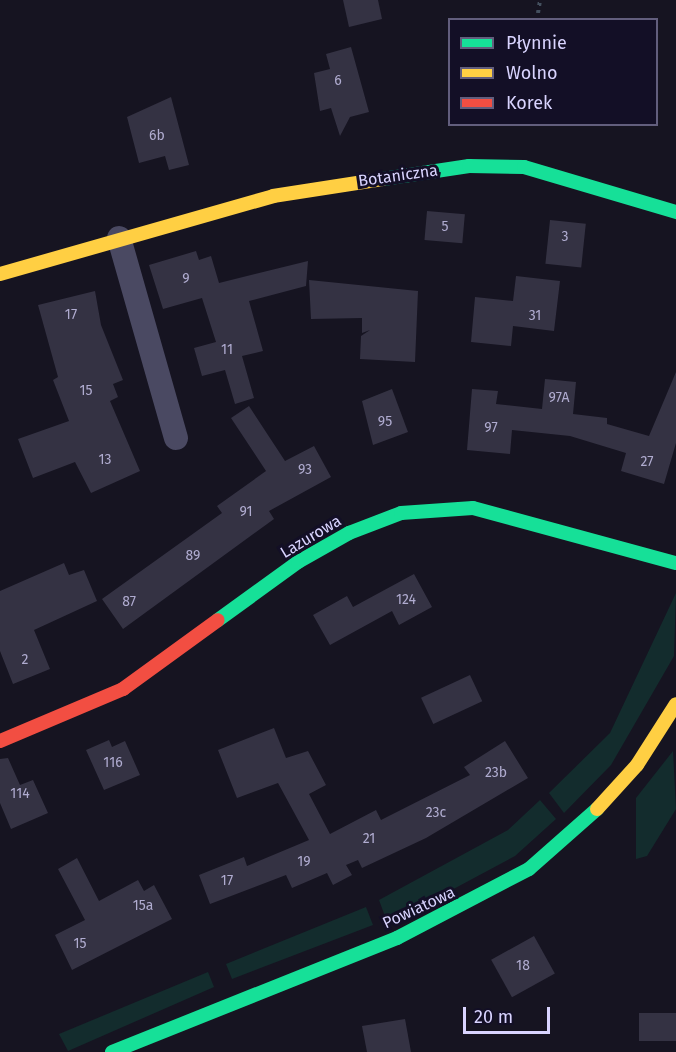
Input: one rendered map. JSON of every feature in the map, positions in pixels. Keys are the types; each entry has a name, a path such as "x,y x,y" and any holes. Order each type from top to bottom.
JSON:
{"street":[{"name":"Botaniczna","path":"0,274 119,238 295,191 488,164 524,167 676,212"},
{"path":"119,238 176,438"},
{"name":"Lazurowa","path":"0,741 123,688 298,562 349,533 401,513 473,508 676,563"},
{"name":"Powiatowa","path":"112,1052 406,934 529,869 575,832 637,765 676,704"}],"path":[{"path":"538,13 540,0"}],"green space":[{"path":"676,593 674,656 611,765 564,813 549,793 610,733"},
{"path":"673,751 676,809 647,856 636,859 636,798"},
{"path":"540,800 556,819 515,856 418,908 386,919 379,900 508,830"},
{"path":"366,907 373,925 232,979 226,964"},
{"path":"208,972 214,987 68,1051 59,1034"}],"building":[{"path":"343,0 378,0 382,19 349,27"},
{"path":"351,47 369,112 350,117 340,136 331,108 320,111 314,73 330,69 326,54"},
{"path":"171,97 189,165 169,170 165,156 139,163 127,117"},
{"path":"427,211 465,214 462,243 424,240"},
{"path":"550,220 586,224 581,268 545,264"},
{"path":"196,251 199,260 211,256 219,283 308,261 306,286 249,301 263,351 242,356 254,398 235,404 225,370 202,376 194,348 216,342 202,298 163,309 149,265"},
{"path":"516,276 560,281 554,331 513,326 511,346 471,342 475,297 513,301"},
{"path":"309,280 418,291 415,362 360,359 361,336 370,330 362,333 362,318 311,319"},
{"path":"95,291 101,325 123,380 113,384 118,397 110,401 140,471 91,493 75,462 33,478 18,439 69,421 53,380 58,377 38,305"},
{"path":"676,372 676,443 664,484 621,471 626,453 570,436 512,430 510,454 467,450 472,389 498,391 496,404 542,409 545,379 576,382 573,414 607,418 607,424 649,436"},
{"path":"392,389 408,432 373,445 362,401"},
{"path":"249,406 285,461 314,446 331,477 269,511 274,519 123,629 102,599 222,513 217,506 266,471 231,418"},
{"path":"64,563 69,575 84,570 97,601 34,630 50,669 13,684 0,651 0,591"},
{"path":"414,574 432,607 399,625 392,611 330,645 313,615 347,596 353,607"},
{"path":"470,675 482,701 433,724 421,698"},
{"path":"274,728 286,758 308,751 326,785 309,794 330,834 376,810 381,820 470,775 464,767 505,741 528,778 426,838 362,868 358,860 346,865 352,875 333,885 327,873 292,888 286,875 210,904 199,875 244,857 247,866 309,840 278,783 237,798 218,750"},
{"path":"109,740 112,747 125,741 140,775 104,790 86,750"},
{"path":"8,758 20,785 33,780 48,813 11,829 0,803 0,759"},
{"path":"77,858 99,901 138,880 144,891 154,885 172,919 72,970 55,935 85,920 58,869"},
{"path":"534,936 555,974 512,997 491,960"},
{"path":"639,1013 676,1013 676,1041 639,1041"},
{"path":"405,1019 411,1052 367,1052 362,1026"}],"traffic: fast":[{"path":"383,179 469,166 524,167 676,212"},
{"path":"218,620 298,562 349,533 401,513 473,508 676,563"},
{"path":"112,1052 397,938 529,869 597,809"}],"traffic: slow":[{"path":"0,274 273,196 383,179"},
{"path":"597,809 637,765 676,704"}],"traffic: jam":[{"path":"0,741 123,689 218,620"}]}
